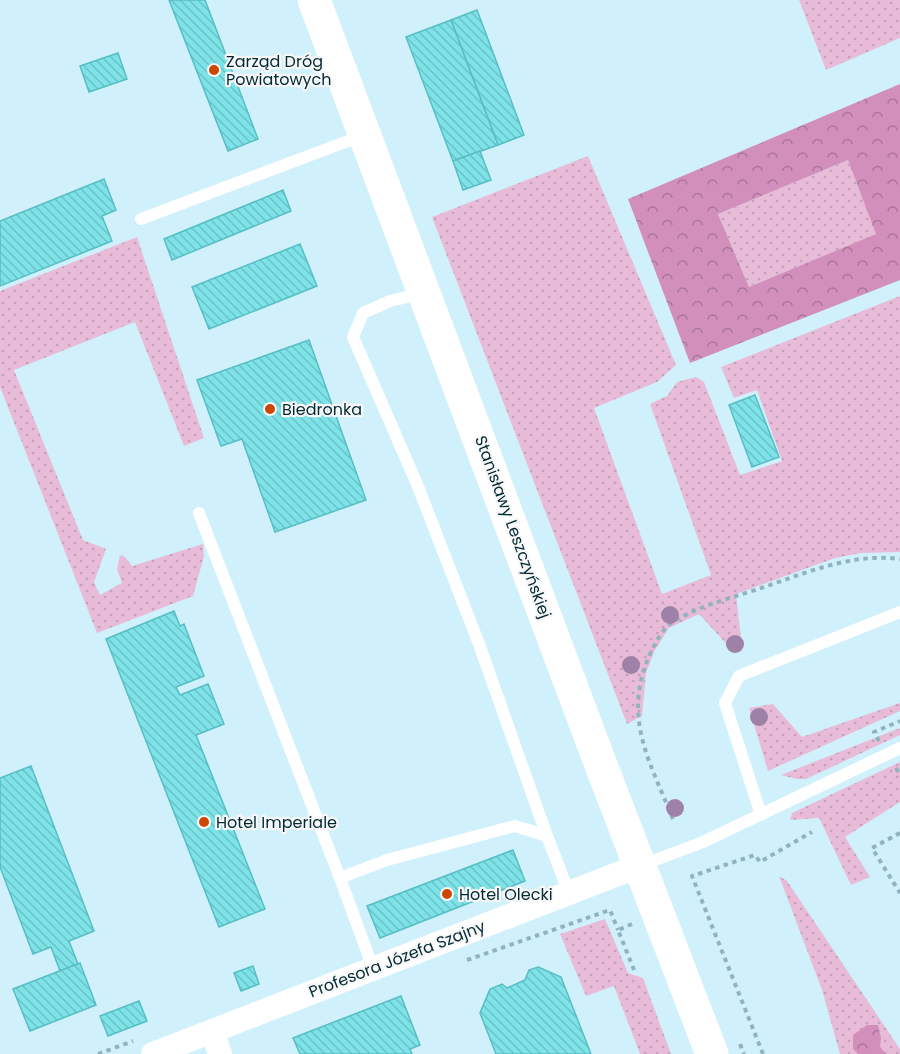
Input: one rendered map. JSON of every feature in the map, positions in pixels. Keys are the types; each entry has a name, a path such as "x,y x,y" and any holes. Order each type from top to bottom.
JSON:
{"street":[{"name":"Stanisławy Leszczyńskiej","path":"314,0 712,1054"},
{"name":"Profesora Józefa Szajny","path":"153,1054 641,865"},
{"path":"212,1031 220,1054"}],"lane":[{"path":"141,219 366,134"},
{"path":"425,293 390,301 363,313 354,337 417,484 483,655 569,893"},
{"path":"199,513 374,969"},
{"path":"761,815 725,703 739,676 900,612"},
{"path":"641,865 703,842 900,748"},
{"path":"340,878 387,860 515,826 547,836"}],"path":[{"path":"673,819 641,740 638,723 638,697 642,672 652,649 668,625 697,610 836,563 862,558 900,559"},
{"path":"763,1054 692,876 755,855 760,862 812,832"},
{"path":"900,833 872,848 900,893"}],"shaded area":[{"path":"799,0 900,0 900,38 826,70"},
{"path":"588,156 676,365 657,382 594,408 662,594 711,575 650,404 667,396 677,382 696,377 704,382 740,475 782,461 757,390 734,398 721,367 900,296 900,552 862,553 835,558 736,594 742,648 740,652 734,652 699,614 669,628 655,650 646,673 642,716 627,724 432,217"},
{"path":"848,160 877,234 749,287 718,214"},
{"path":"137,237 204,438 184,446 135,322 14,370 83,540 106,549 94,582 100,595 122,583 117,569 120,555 125,557 132,566 203,544 204,556 193,596 97,633 0,387 0,291"},
{"path":"900,703 900,711 768,771 749,708 773,704 802,737"},
{"path":"900,728 900,735 806,779 781,775"},
{"path":"900,762 900,802 845,837 870,877 851,885 819,818 790,820 792,813"},
{"path":"779,876 787,881 900,1049 900,1054 840,1054 822,990"},
{"path":"605,919 628,973 643,978 671,1054 640,1054 614,986 586,996 560,934"}],"green space":[{"path":"900,84 900,280 690,363 628,199","holes":["848,160 876,234 749,287 718,214"]},
{"path":"867,1025 878,1025 881,1038 880,1047 886,1054 858,1054 853,1049 853,1035"}],"building":[{"name":"Zarząd Dróg Powiatowych","path":"169,0 205,0 258,139 228,151"},
{"path":"477,10 524,135 498,145 451,20"},
{"path":"451,20 498,145 453,161 406,37"},
{"path":"118,53 127,79 89,92 80,66"},
{"path":"480,151 491,180 463,190 453,161"},
{"path":"104,179 116,210 102,216 112,241 0,286 0,221"},
{"path":"283,190 291,211 172,260 164,239"},
{"path":"300,244 317,286 209,329 192,287"},
{"name":"Biedronka","path":"309,340 366,500 275,532 242,439 221,446 197,380"},
{"path":"755,395 779,457 752,467 729,405"},
{"name":"Hotel Imperiale","path":"174,611 180,626 184,624 204,676 176,687 180,695 208,684 224,724 196,735 265,909 219,927 106,639"},
{"path":"31,766 94,931 69,941 78,964 60,971 51,947 33,954 0,867 0,778"},
{"name":"Hotel Olecki","path":"513,850 525,881 380,938 367,906"},
{"path":"80,963 96,1005 30,1031 13,989"},
{"path":"253,966 259,984 241,991 234,973"},
{"path":"538,967 561,977 591,1054 496,1054 480,1013 490,989 502,984 507,988 525,980 529,970"},
{"path":"401,996 420,1045 410,1049 412,1054 300,1054 293,1038"},
{"path":"139,1001 147,1021 108,1036 100,1016"}],"place":[{"name":"Zarząd Dróg Powiatowych","path":"214,70"},
{"name":"Biedronka","path":"270,409"},
{"name":"Hotel Imperiale","path":"204,822"},
{"name":"Hotel Olecki","path":"447,894"}]}
